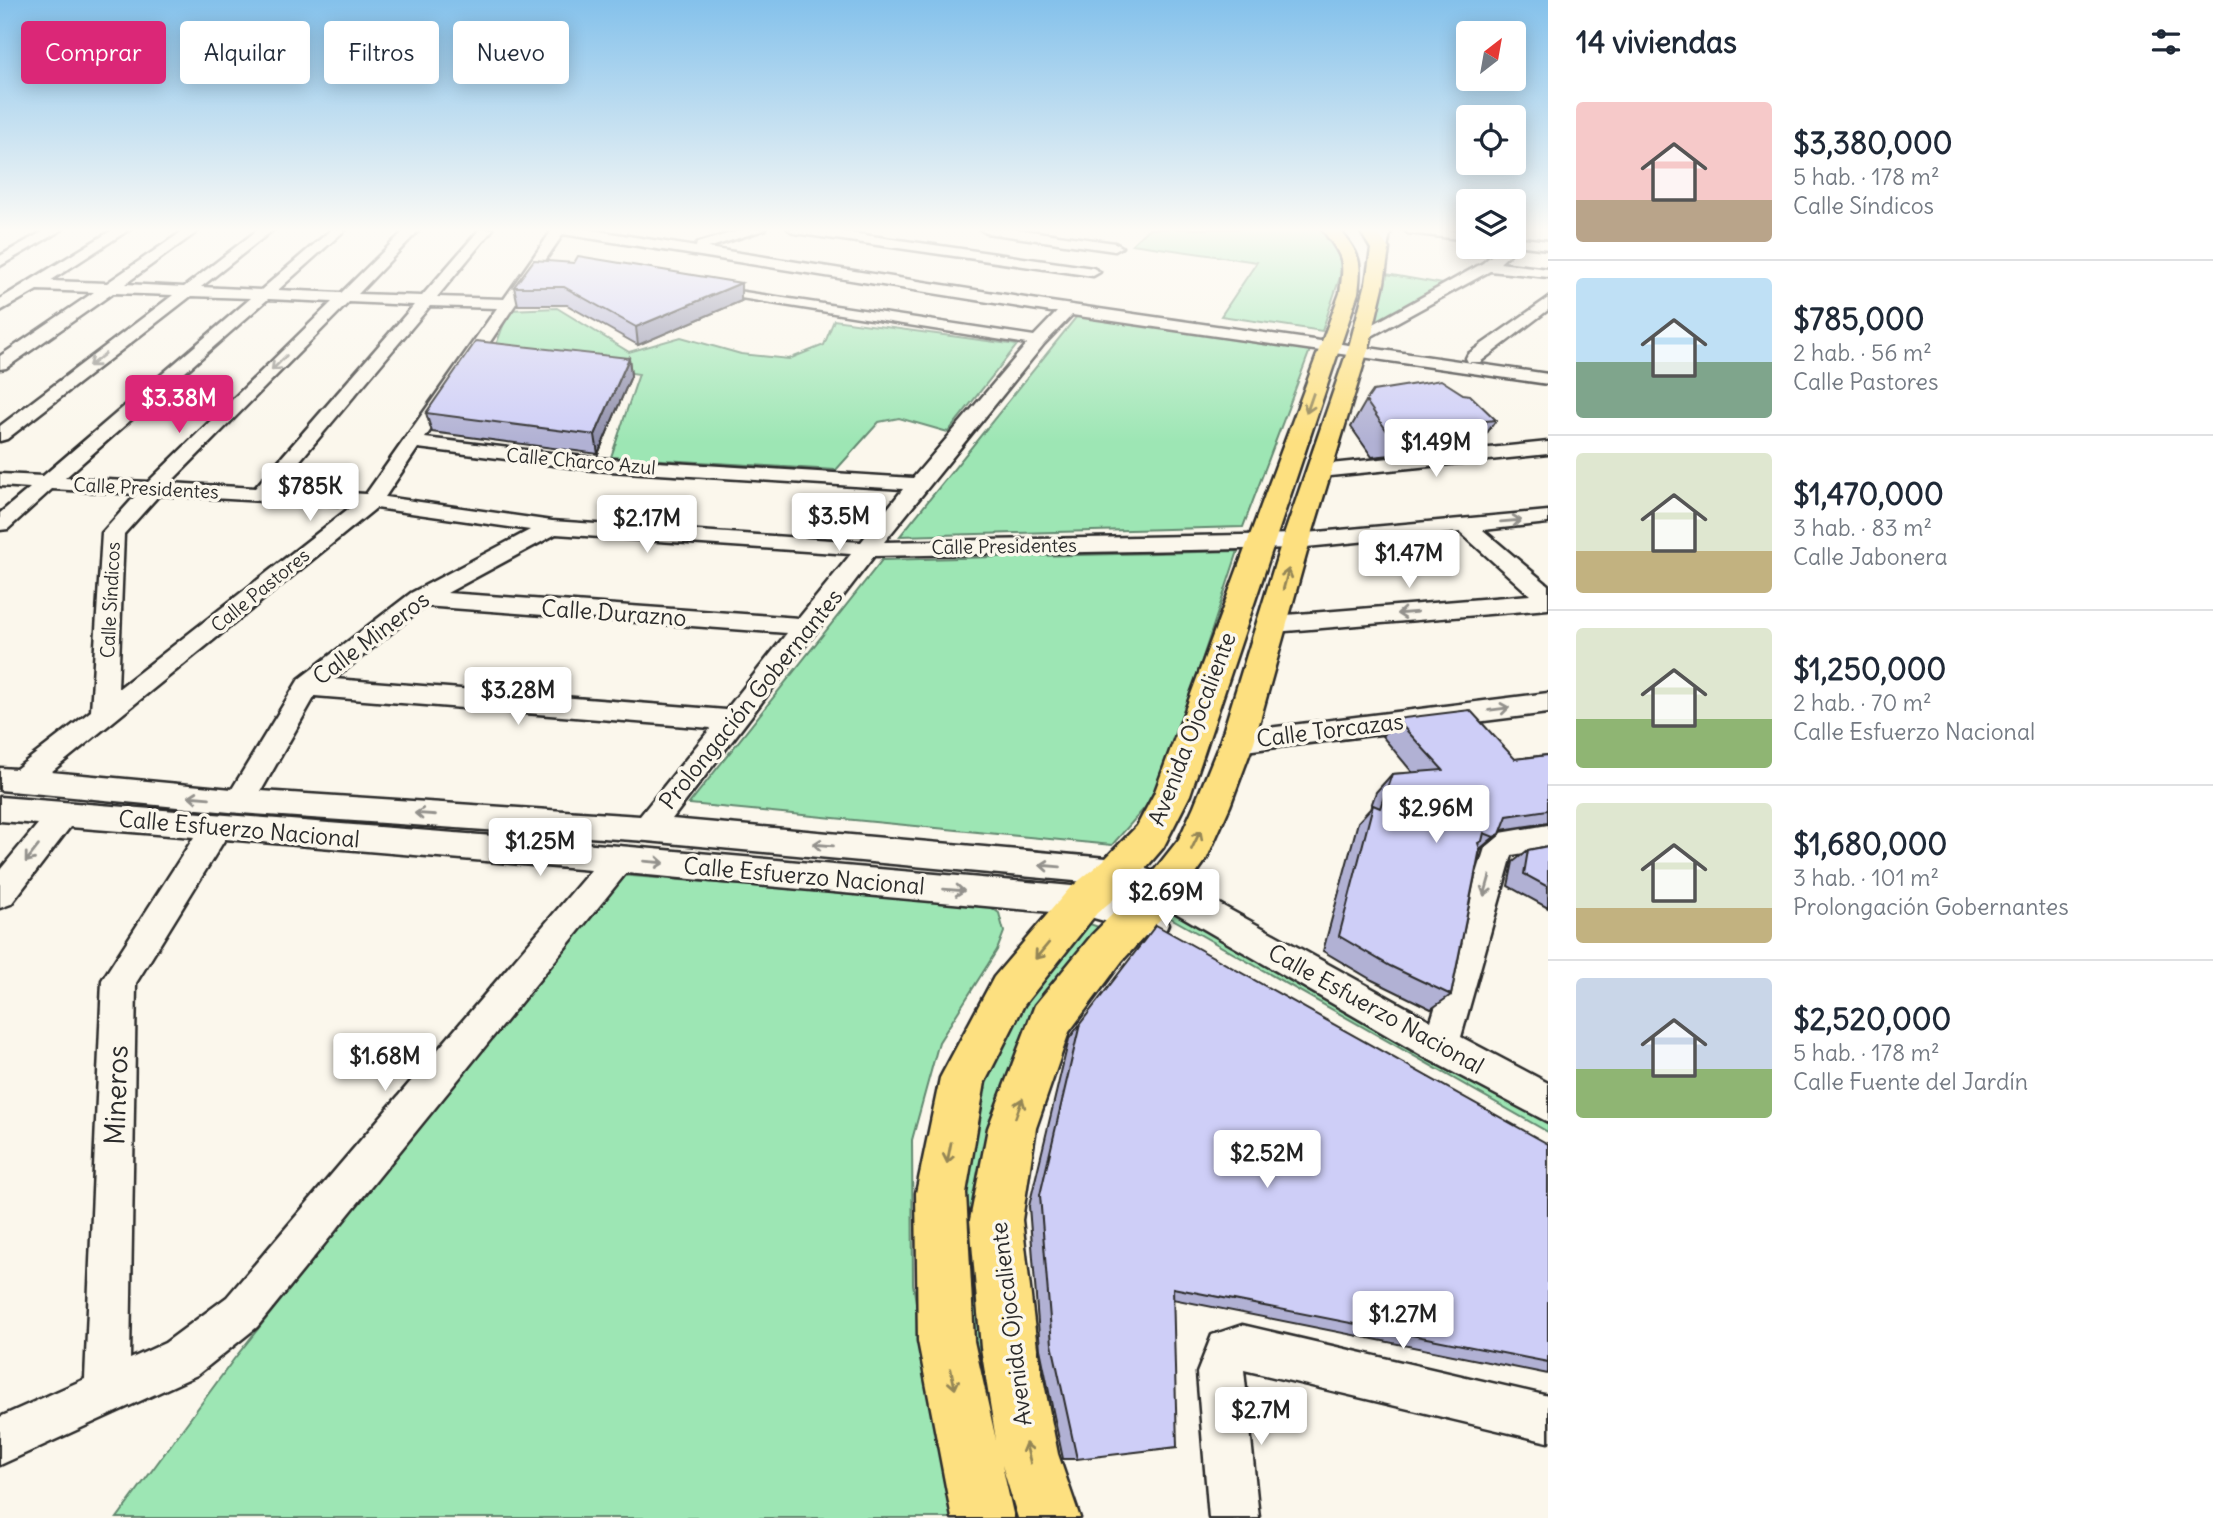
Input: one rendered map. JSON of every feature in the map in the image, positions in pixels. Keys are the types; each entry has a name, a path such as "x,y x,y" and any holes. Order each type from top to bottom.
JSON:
{"main road":[{"name":"Avenida Ojocaliente","path":"1049,1518 1026,1441 1009,1348 996,1220 1012,1128 1051,1020 1107,948 1150,902 1192,849 1237,742 1274,624 1280,541 1320,471 1348,343 1349,300"},
{"name":"Avenida Ojocaliente","path":"983,1518 946,1341 941,1193 963,1078 1009,990 1083,901 1118,872 1150,837 1172,795 1280,541 1348,343 1367,300"}],"street":[{"path":"0,364 92,300"},
{"path":"0,435 175,300"},
{"path":"0,524 258,300"},
{"name":"Calle Síndicos","path":"104,715 113,533 154,488 341,300"},
{"path":"394,300 505,304"},
{"name":"Calle Pastores","path":"11,780 104,715 372,501 509,300"},
{"path":"772,300 1038,341"},
{"name":"Prolongación Gobernantes","path":"647,830 870,549 918,484 1071,300"},
{"path":"1124,300 1548,379"},
{"path":"1348,343 1426,300"},
{"path":"262,493 426,301"},
{"path":"1474,358 1548,303"},
{"path":"1348,343 1548,369"},
{"name":"Calle Charco Azul","path":"412,442 593,464 918,484"},
{"path":"1320,471 1548,448"},
{"name":"Calle Presidentes","path":"0,481 372,501 552,527 870,549 1280,541 1548,517"},
{"path":"1465,525 1548,600"},
{"name":"Calle Mineros","path":"228,814 308,686 419,598 552,527"},
{"name":"Calle Durazno","path":"419,598 808,627"},
{"path":"1274,624 1548,600"},
{"path":"308,686 732,720"},
{"name":"Calle Torcazas","path":"1237,742 1548,703"},
{"name":"Calle Esfuerzo Nacional","path":"11,780 228,814 619,859 1083,901 1150,902 1441,1046 1548,1103"},
{"name":"Calle Esfuerzo Nacional","path":"0,809 64,813 228,814 647,830 1118,872 1150,902 1185,943"},
{"path":"0,894 64,813"},
{"name":"Mineros","path":"107,1391 119,980 228,814"},
{"path":"1441,1046 1500,844 1548,837"},
{"path":"0,1441 181,1359 242,1312 619,859"},
{"path":"1234,1518 1220,1373 1228,1351 1242,1347 1548,1419"}],"green space":[{"path":"1232,300 1332,300 1322,331 1221,316"},
{"path":"1380,300 1415,300 1374,323"},
{"path":"557,308 629,352 681,337 741,354 789,359 824,345 834,320 1017,345 948,432 899,418 879,422 836,470 611,457 639,374 493,353 509,310"},
{"path":"1077,316 1310,350 1243,527 900,536"},
{"path":"1238,551 1158,793 1112,845 689,804 882,560"},
{"path":"620,875 988,905 999,913 1004,932 997,950 939,1042 912,1140 913,1284 947,1491 955,1518 117,1518 234,1359"},
{"path":"1170,902 1548,1117 1548,1132 1162,913"},
{"path":"1087,923 1107,930 1012,1070 1036,1518 1007,1518 978,1400 960,1195 976,1111 991,1060 1017,1010"}],"building":[{"path":"587,300 701,300 636,327"},
{"path":"476,341 629,358 595,435 426,413"},
{"path":"1441,380 1463,394 1470,395 1496,420 1387,431 1366,401 1373,391"},
{"path":"1470,710 1515,759 1548,755 1548,810 1507,816 1500,834 1494,837 1484,833 1482,841 1478,843 1480,849 1451,995 1390,966 1339,936 1373,805 1380,808 1392,774 1443,770 1396,719"},
{"path":"1548,846 1548,887 1524,874 1528,850"},
{"path":"1156,925 1548,1144 1548,1362 1173,1288 1177,1447 1077,1459 1052,1344 1040,1195 1080,1024"}]}
